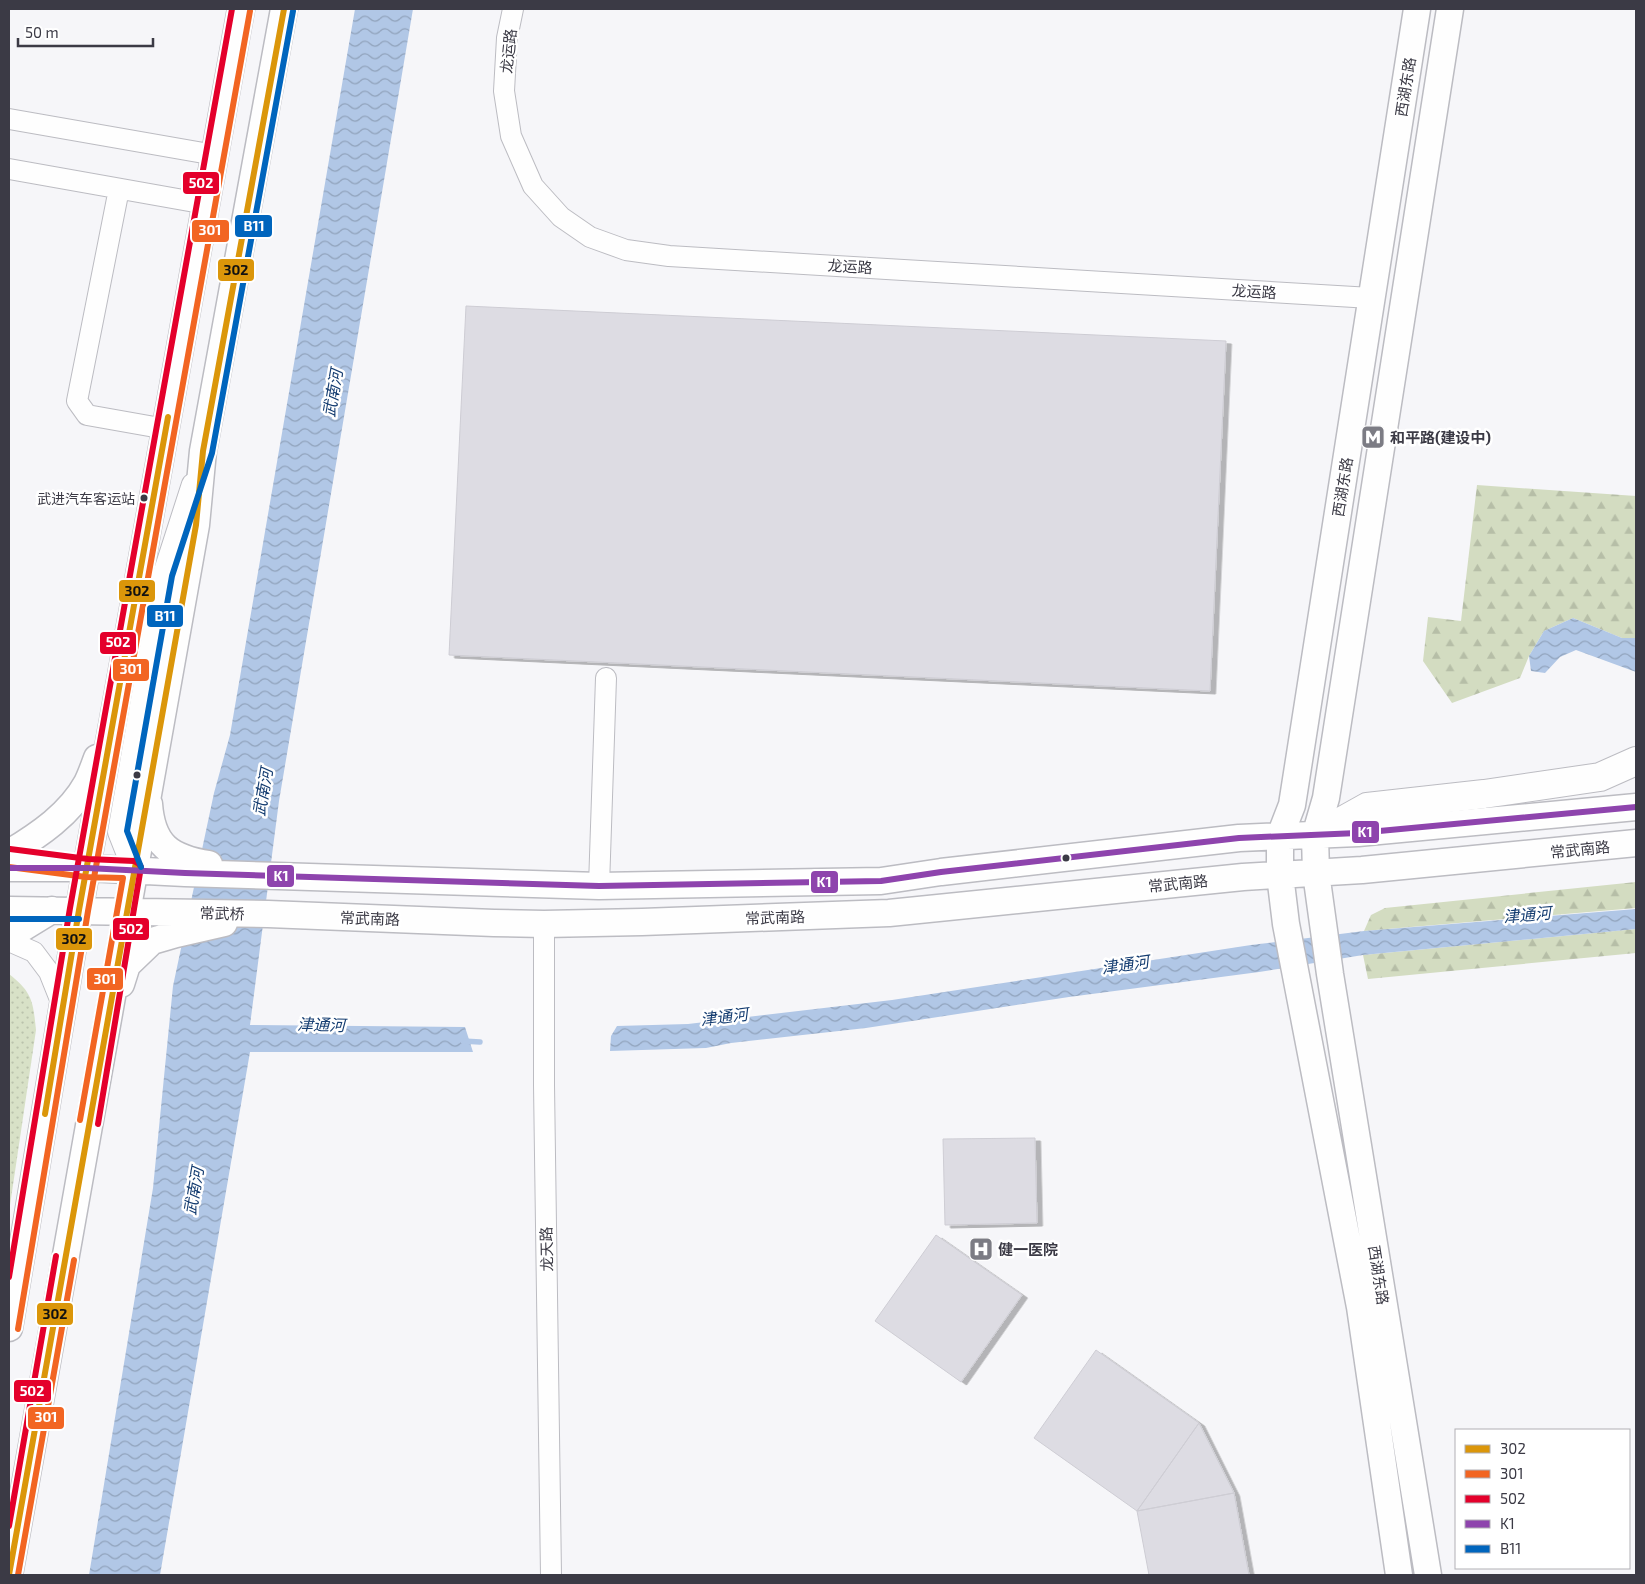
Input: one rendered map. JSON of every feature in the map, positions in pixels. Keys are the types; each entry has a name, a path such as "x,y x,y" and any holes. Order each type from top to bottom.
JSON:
{"highway":[{"path":"1315,836 1367,807 1484,794 1600,778 1636,761"}],"main road":[{"path":"9,1328 86,868 115,716 241,9"},
{"path":"9,1575 133,870 196,525 203,451 284,9"},
{"name":"西湖东路","path":"1399,1575 1360,1307 1286,924 1280,875 1280,836 1292,805 1417,9"},
{"path":"1315,836 1328,788 1450,9"},
{"path":"9,853 32,839 64,814 86,784 115,716"},
{"path":"148,787 150,822 162,846 186,867"},
{"path":"9,868 133,870 186,867 276,875 599,886 881,881 941,872 1230,839 1358,833 1636,807"},
{"name":"西湖东路","path":"1315,836 1316,874 1330,974 1428,1575"},
{"name":"常武南路","path":"268,914 544,924 889,913 1243,877 1316,874 1636,843"},
{"path":"9,910 126,911 176,923"},
{"path":"9,932 21,929 52,910"},
{"name":"常武桥","path":"176,923 268,914"},
{"path":"104,1036 127,965 152,941 176,923"}],"street":[{"name":"龙运路","path":"513,9 507,38 504,91 511,136 533,186 561,217 590,237 626,250 669,256 1371,298"},
{"path":"9,120 215,155"},
{"path":"9,170 206,204"},
{"path":"118,189 78,401 87,414 166,429"},
{"path":"133,870 118,832 163,574 203,451"},
{"path":"599,886 606,678"},
{"path":"9,858 86,868"},
{"name":"龙天路","path":"544,924 544,1085 551,1575"},
{"path":"9,941 34,952 49,972 63,1008"}],"green space":[{"path":"1477,485 1636,496 1636,638 1622,638 1573,618 1544,631 1529,656 1520,678 1452,703 1423,661 1428,617 1461,621"},
{"path":"1636,882 1636,908 1364,931 1371,915 1385,908"},
{"path":"1636,929 1636,953 1368,979 1363,955"},
{"path":"9,974 17,980 30,998 36,1030 9,1212"}],"water":[{"name":"武南河","path":"355,9 413,9 279,801 250,1025 465,1027 473,1052 250,1052 160,1575 89,1575 153,1188 173,986 214,793 230,735"},
{"path":"1573,618 1622,638 1636,638 1636,672 1576,650 1560,657 1545,673 1531,671 1529,656 1544,631"},
{"path":"1636,909 1636,929 1363,955 1259,972 1069,997 866,1028 731,1043 706,1048 610,1051 611,1036 617,1026 688,1024 892,1000 1251,945 1364,931"}],"building":[{"path":"466,306 1226,341 1210,691 449,655"},
{"path":"1035,1138 1037,1223 945,1225 943,1139"},
{"path":"936,1235 1022,1295 961,1382 875,1321"},
{"path":"1096,1350 1199,1423 1137,1511 1034,1438"},
{"path":"1199,1423 1234,1493 1137,1511"},
{"path":"1234,1493 1249,1575 1149,1575 1137,1511"}],"waterway":[{"name":"津通河","path":"463,1041 480,1042"}],"transit line":[{"name":"502","path":"9,1277 70,908 232,9"},
{"name":"302","path":"9,1575 196,525 203,451 284,9"},
{"name":"301","path":"18,1329 88,911 250,11"},
{"name":"B11","path":"141,867 127,831 172,576 212,453 293,11"},
{"name":"302","path":"45,1114 79,910 168,417"},
{"name":"K1","path":"9,868 87,868 185,873 599,886 881,881 941,872 1239,838 1358,833 1636,807"},
{"name":"502","path":"10,849 88,859 134,861 141,867 98,1124"},
{"name":"301","path":"9,867 86,877 123,878 80,1120"},
{"name":"B11","path":"9,919 79,919"},
{"name":"502","path":"9,1526 56,1256"},
{"name":"301","path":"18,1575 74,1260"}],"place":[{"name":"和平路(建设中)","path":"1373,437"},
{"name":"武进汽车客运站","path":"144,498"},
{"name":"健一医院","path":"981,1249"}]}
